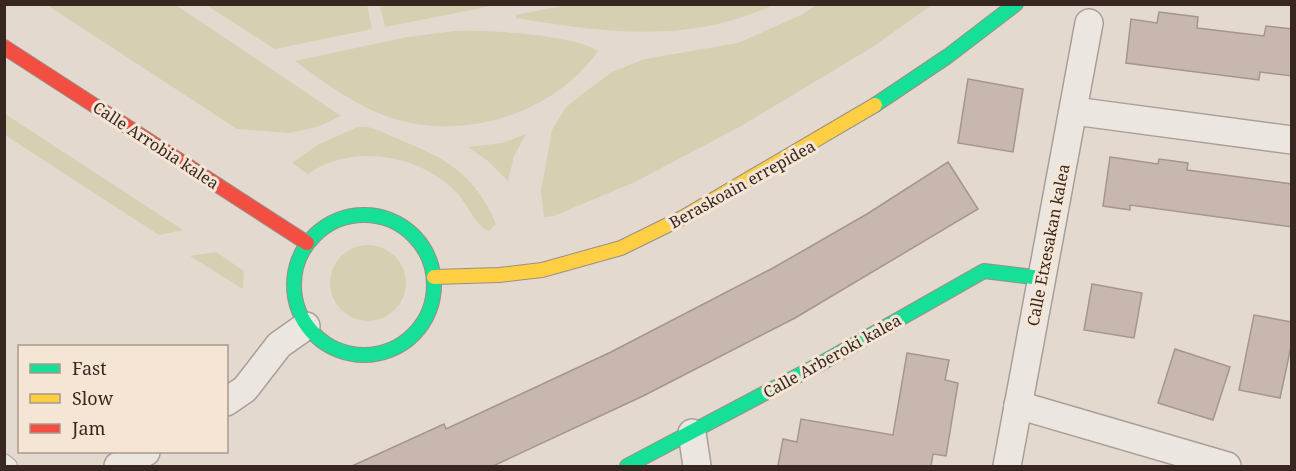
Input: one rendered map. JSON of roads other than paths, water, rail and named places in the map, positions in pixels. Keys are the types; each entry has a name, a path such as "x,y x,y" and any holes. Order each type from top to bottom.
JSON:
{"street":[{"name":"Beraskoain errepidea","path":"434,277 472,279 540,270 605,254 659,231 809,148 931,68 1016,4"},
{"name":"Calle Etxesakan kalea","path":"1007,466 1089,23"},
{"name":"Calle Arrobia kalea","path":"4,47 307,243"},
{"path":"1074,111 1292,140"},
{"path":"368,214 382,217 407,229 425,250 434,277 431,304 420,328 400,346 374,355 347,354 323,342 306,326 295,299 294,279 298,261 307,243 316,233 341,219 368,214"},
{"name":"Calle Arberoki kalea","path":"627,466 692,433 984,271 1041,278"},
{"path":"228,401 245,389 279,345 306,326"},
{"path":"1018,405 1227,466"},
{"path":"692,433 697,466"},
{"path":"118,466 144,453"}],"lane":[{"path":"4,461 10,466"}]}
